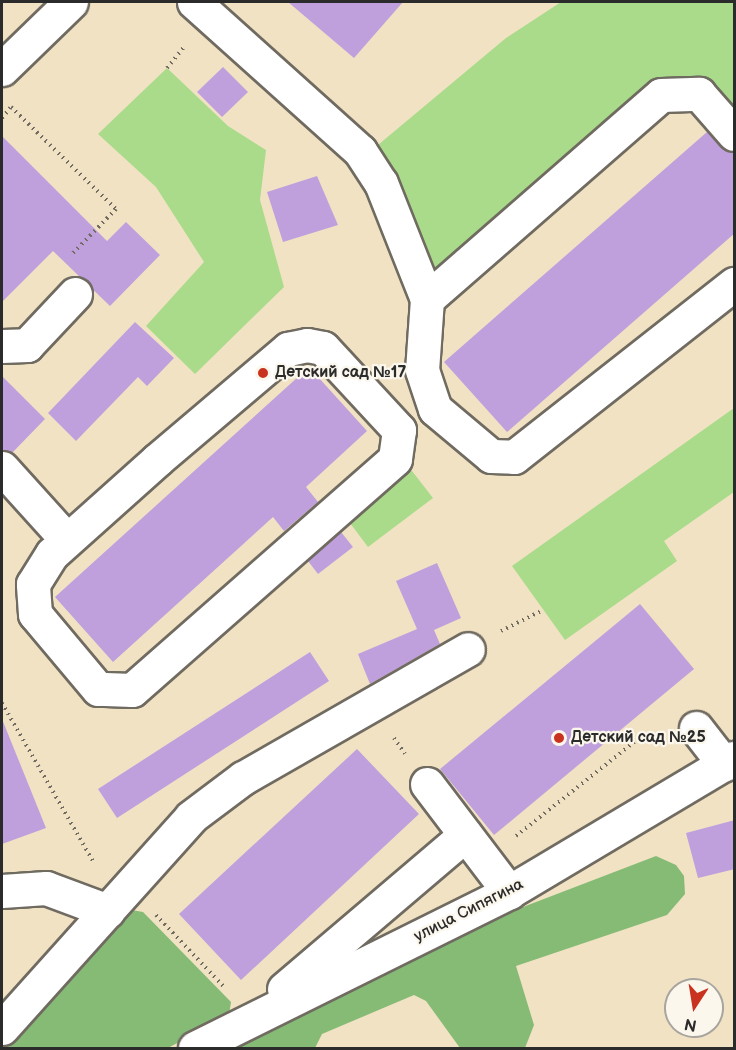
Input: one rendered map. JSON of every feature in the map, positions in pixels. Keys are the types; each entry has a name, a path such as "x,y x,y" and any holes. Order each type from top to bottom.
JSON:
{"street":[{"path":"2,69 71,2"},
{"path":"194,2 360,151 381,183 427,299 422,370 435,409 491,456 514,457 735,284"},
{"path":"427,299 662,95 699,94 735,134"},
{"path":"2,346 27,345 75,294"},
{"path":"323,348 399,430 395,459 132,690 98,689 35,614 33,584 68,540 288,349 323,348"},
{"path":"3,476 68,540"},
{"path":"2,1028 191,817 243,778 468,649"},
{"path":"696,728 729,761"},
{"name":"улица Сипягина","path":"195,1048 509,892 729,761"},
{"path":"427,784 509,892"},
{"path":"277,996 465,835"},
{"path":"2,891 46,888 111,905"}],"path":[{"path":"2,118 11,107 116,209 64,263"},
{"path":"468,649 543,610"},
{"path":"2,703 111,905"},
{"path":"485,861 639,738"}],"green space":[{"path":"561,2 734,2 734,119 703,82 431,273 372,150 506,38"},
{"path":"167,68 228,126 266,150 260,200 284,287 195,374 146,326 204,262 156,187 98,134"},
{"path":"734,408 734,492 664,541 677,561 565,640 512,566"},
{"path":"405,462 433,498 368,547 341,511"},
{"path":"656,856 676,865 684,876 685,894 667,915 516,966 534,1025 525,1048 460,1048 426,1001 414,995 322,1034 315,1048 224,1048 523,907"},
{"path":"126,909 143,912 231,1002 229,1015 168,1048 2,1048"}],"building":[{"path":"288,2 403,2 354,58"},
{"path":"223,67 248,92 222,117 197,92"},
{"path":"707,132 735,152 735,233 507,432 444,362"},
{"path":"2,136 107,241 126,222 160,255 110,306 53,251 2,302"},
{"path":"317,176 338,225 283,242 267,192"},
{"path":"135,322 174,358 147,386 138,377 76,441 48,413"},
{"path":"309,367 367,431 306,487 318,502 284,531 273,517 113,662 55,597"},
{"path":"2,376 45,419 12,453 2,450"},
{"path":"341,532 353,547 318,574 308,561"},
{"path":"437,563 461,618 434,630 440,644 370,684 358,654 417,629 396,581"},
{"path":"640,604 694,669 494,835 440,769"},
{"path":"310,652 329,681 117,818 98,789"},
{"path":"2,719 46,828 2,844"},
{"path":"357,749 419,814 241,980 179,914"},
{"path":"735,820 735,869 698,878 686,833"}],"place":[{"name":"Детский сад №17","path":"263,373"},
{"name":"Детский сад №25","path":"559,738"}]}
